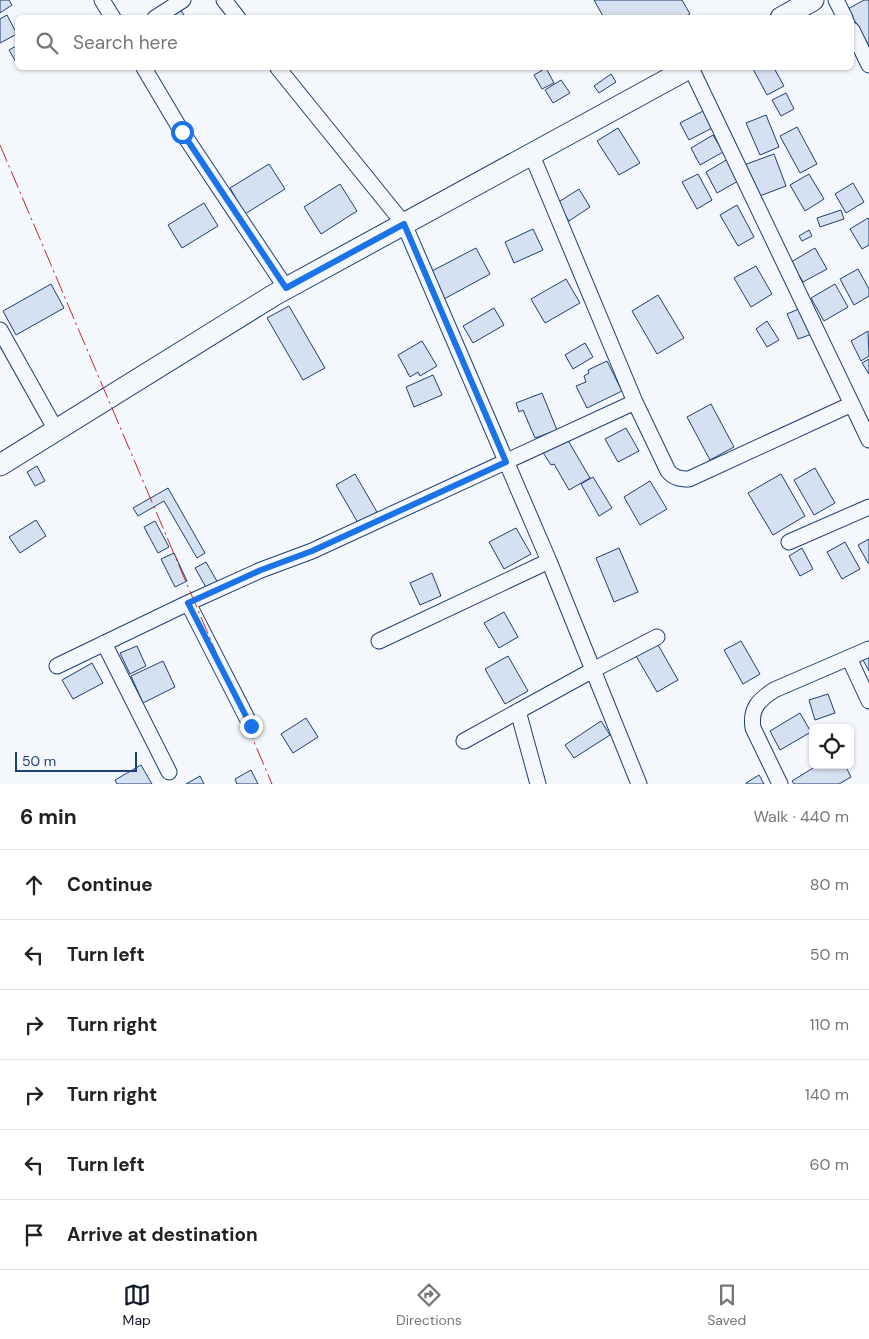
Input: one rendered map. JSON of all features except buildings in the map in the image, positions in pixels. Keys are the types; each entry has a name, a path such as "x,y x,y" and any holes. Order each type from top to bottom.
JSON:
{"main road":[{"path":"786,15 813,0"},
{"path":"0,465 286,288 686,70"}],"street":[{"path":"102,0 111,15"},
{"path":"160,15 183,0"},
{"path":"224,0 236,15"},
{"path":"836,0 844,15"},
{"path":"854,34 869,65"},
{"path":"145,70 182,132 286,288"},
{"path":"280,70 404,224 549,561 639,784"},
{"path":"691,70 869,440"},
{"path":"531,153 635,402 668,471 678,479 688,479 852,404"},
{"path":"0,330 56,430"},
{"path":"57,666 188,603 261,570 312,551 635,402"},
{"path":"789,542 869,507"},
{"path":"379,641 549,561"},
{"path":"188,603 251,726"},
{"path":"464,742 593,670 657,637"},
{"path":"104,642 169,772"},
{"path":"780,784 752,728 751,718 754,708 762,698 774,690 869,649"},
{"path":"849,658 869,701"},
{"path":"518,711 538,784"}],"power":[{"path":"0,145 272,784"}],"route":[{"path":"182,132 286,288 404,224 506,462 312,551 261,570 188,603 251,726"}]}
